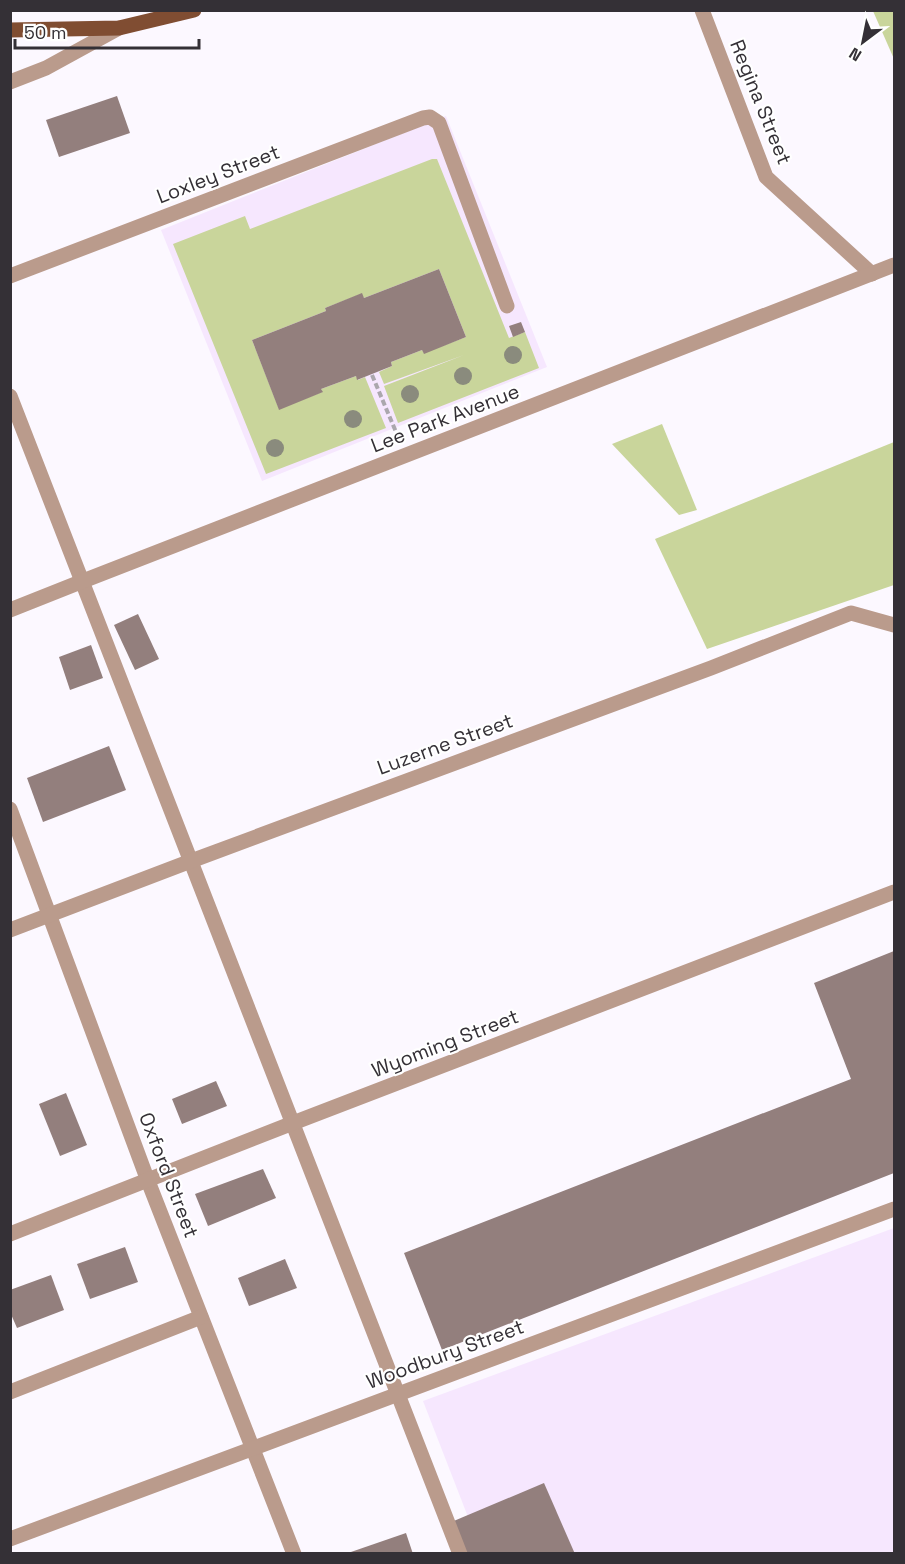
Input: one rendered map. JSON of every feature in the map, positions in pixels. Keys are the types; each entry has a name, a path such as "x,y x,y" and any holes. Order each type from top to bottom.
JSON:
{"main road":[{"path":"10,30 119,28 194,10"}],"street":[{"name":"Regina Street","path":"702,10 766,177 872,274"},
{"path":"10,82 46,68 119,28"},
{"name":"Loxley Street","path":"10,276 430,117 439,123 507,306"},
{"name":"Lee Park Avenue","path":"10,610 894,265"},
{"path":"10,396 460,1554"},
{"name":"Luzerne Street","path":"10,930 711,668 851,613 894,624"},
{"name":"Oxford Street","path":"10,809 148,1181 294,1554"},
{"name":"Wyoming Street","path":"10,1234 894,892"},
{"name":"Woodbury Street","path":"10,1539 894,1209"},
{"path":"10,1392 201,1317"}],"path":[{"path":"372,375 396,432"}],"shaded area":[{"path":"446,116 547,367 262,481 161,230"},
{"path":"894,1228 894,1553 482,1553 423,1401"}],"green space":[{"path":"873,11 894,11 894,59"},
{"path":"437,159 509,338 525,332 539,368 398,423 384,386 464,355 384,384 379,372 392,366 391,362 422,350 424,353 466,337 439,269 364,298 361,294 325,308 326,311 252,340 279,409 322,392 321,389 356,376 358,380 365,377 386,428 266,474 173,244 245,216 250,229"},
{"path":"662,424 697,510 679,515 612,444"},
{"path":"894,442 894,585 707,649 655,539"}],"building":[{"path":"117,96 130,133 59,157 46,120"},
{"path":"439,269 466,337 424,354 422,350 391,362 392,366 357,380 356,376 321,389 323,392 279,410 252,340 326,311 325,308 362,293 364,298"},
{"path":"521,322 525,332 513,337 509,326"},
{"path":"138,614 159,659 135,670 114,625"},
{"path":"91,645 103,678 70,690 59,657"},
{"path":"109,746 126,790 43,822 27,778"},
{"path":"894,951 894,1173 442,1350 404,1253 851,1079 814,983"},
{"path":"216,1081 227,1106 182,1124 172,1099"},
{"path":"66,1093 87,1145 60,1156 39,1104"},
{"path":"263,1169 276,1198 208,1226 195,1194"},
{"path":"125,1247 138,1282 90,1299 77,1264"},
{"path":"285,1259 297,1288 249,1306 238,1278"},
{"path":"51,1275 64,1310 17,1328 10,1312 10,1290"},
{"path":"544,1483 575,1554 462,1554 449,1523"},
{"path":"406,1533 413,1554 348,1554 348,1553"}]}
